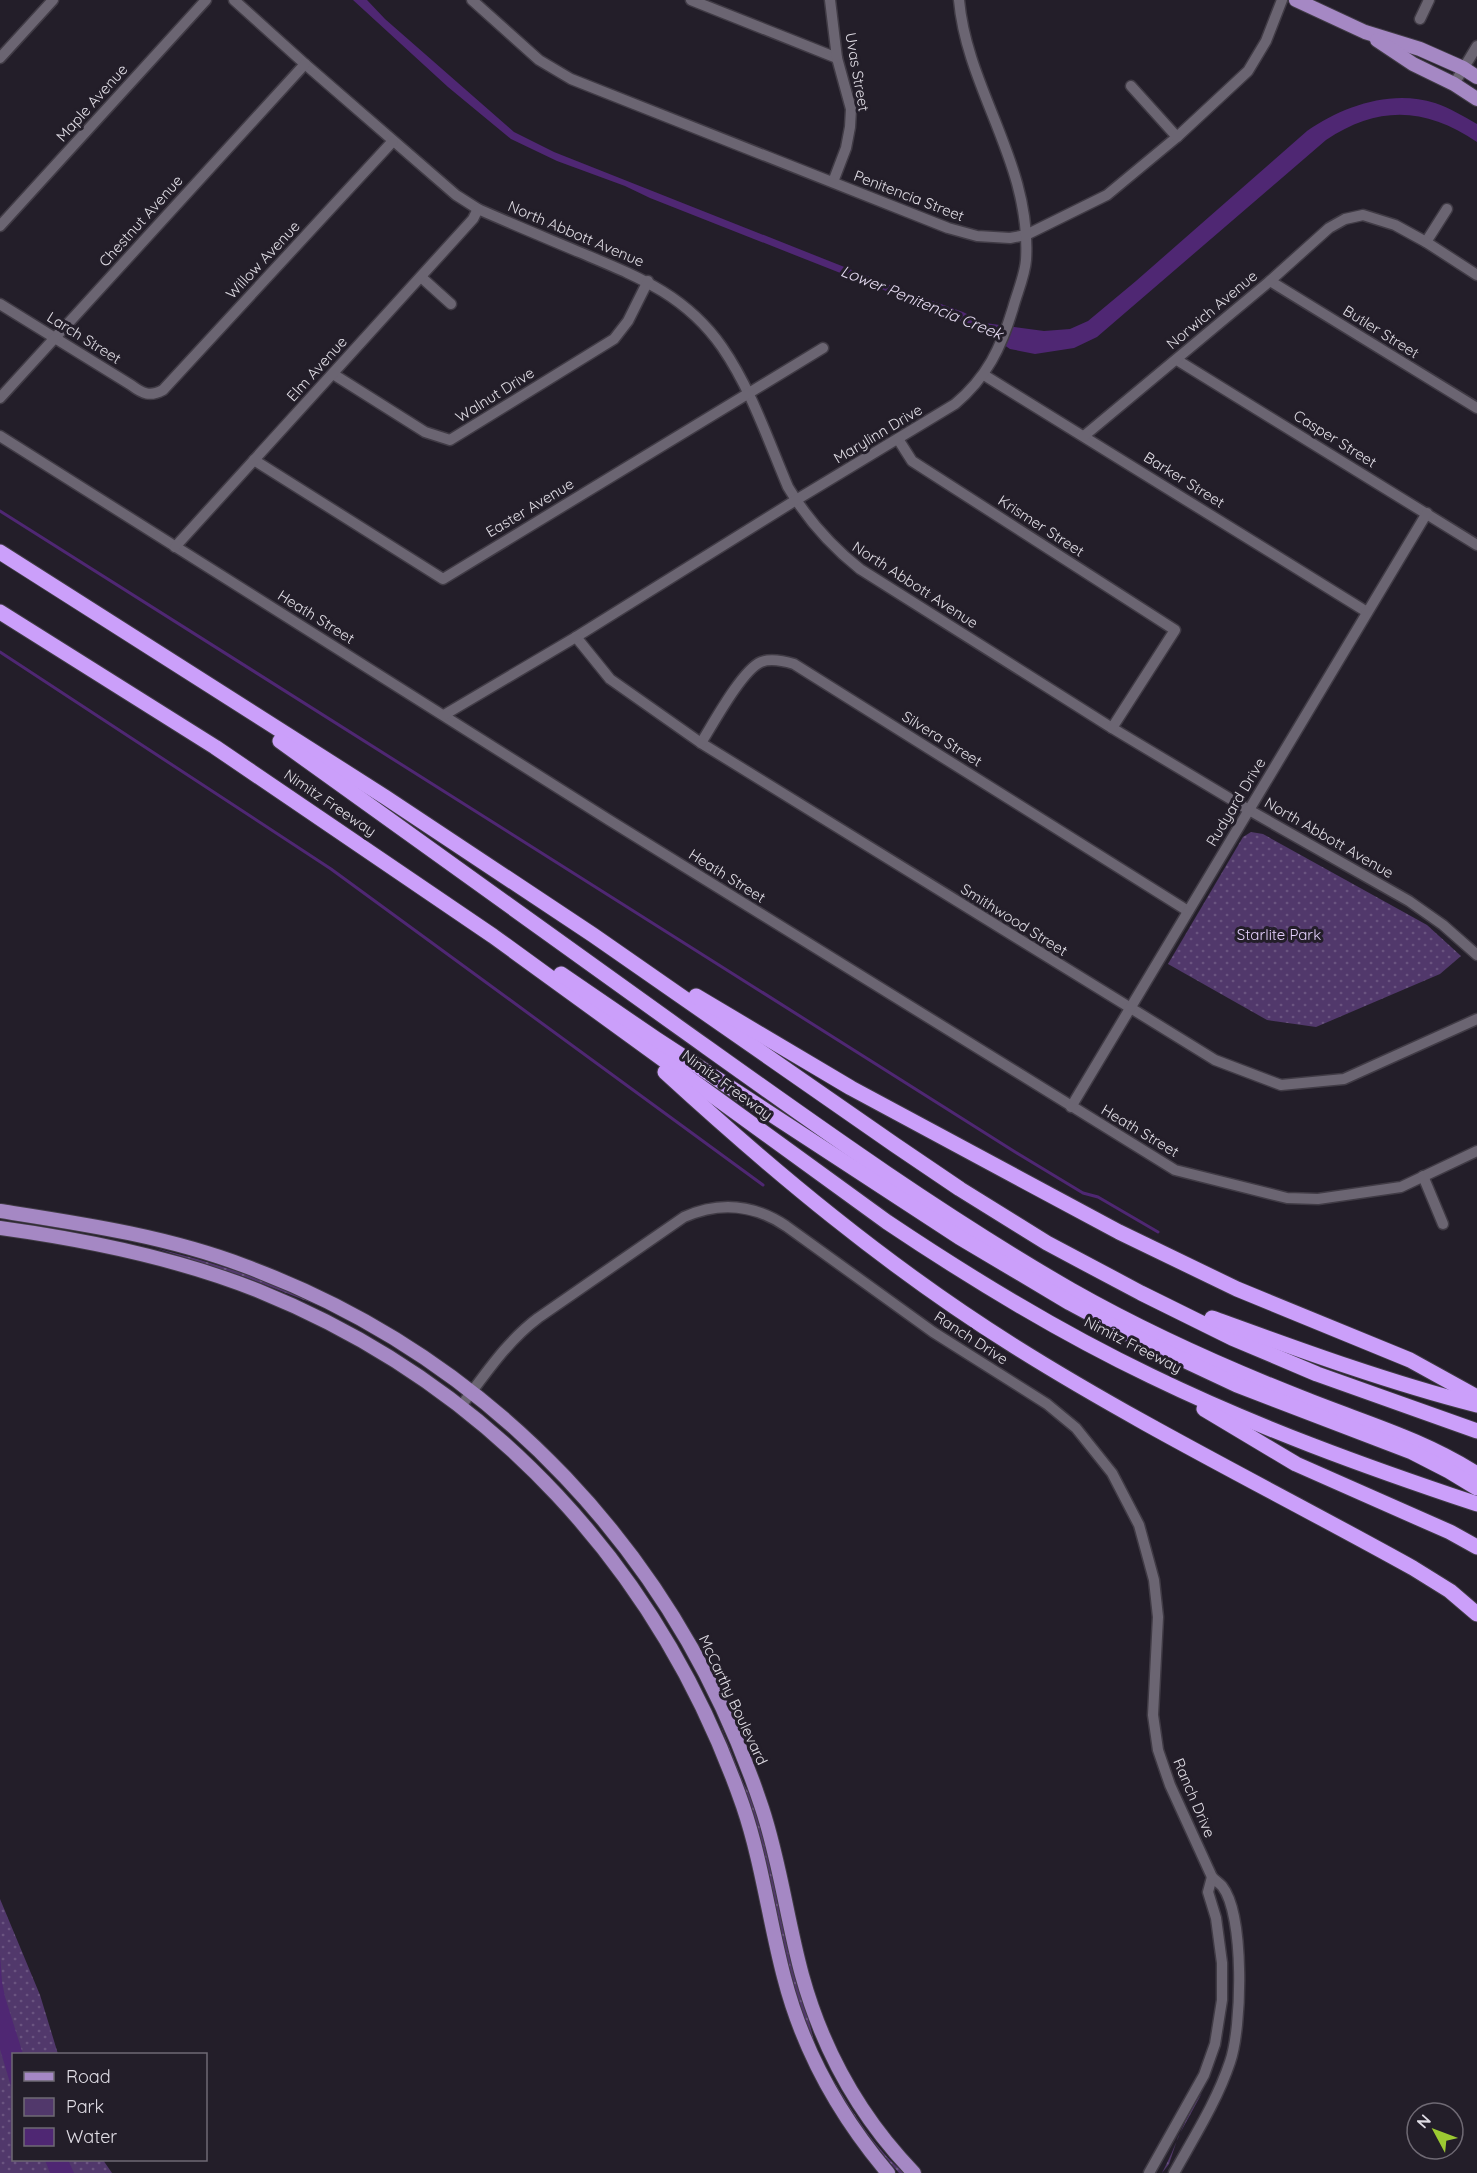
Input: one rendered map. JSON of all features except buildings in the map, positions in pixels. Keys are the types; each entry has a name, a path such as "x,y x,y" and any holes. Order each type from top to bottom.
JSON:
{"highway":[{"path":"0,552 375,791 592,935 960,1189 1047,1243 1232,1338 1317,1374 1477,1431"},
{"name":"Nimitz Freeway","path":"0,612 215,747 493,936 887,1222 952,1266 1018,1306 1150,1376 1295,1439 1477,1504"},
{"path":"124,629 848,1148 966,1227 1076,1293 1242,1374 1370,1430 1477,1488"},
{"path":"215,747 277,782 830,1154 1015,1271 1070,1303 1237,1385 1370,1430 1417,1441 1477,1474"},
{"path":"592,935 852,1088 1119,1232 1237,1289 1410,1360 1477,1397"},
{"path":"612,1024 715,1118 827,1213 1012,1345 1131,1416 1413,1568 1450,1592 1477,1614"},
{"path":"1141,1293 1347,1367 1477,1405"},
{"path":"1150,1376 1296,1464 1450,1532 1477,1547"}],"main road":[{"path":"1296,0 1365,32 1420,49 1463,68 1477,77"},
{"path":"1365,32 1413,64 1454,84 1477,99"},
{"name":"McCarthy Boulevard","path":"0,1211 137,1234 243,1265 298,1288 373,1324 472,1391 523,1435 574,1485 645,1574 700,1661 741,1749 763,1810 780,1874 801,1973 821,2033 834,2063 866,2114 914,2173"},
{"name":"McCarthy Boulevard","path":"0,1228 133,1253 206,1272 257,1290 363,1341 398,1361 487,1427 536,1473 584,1524 630,1584 684,1670 713,1728 746,1815 784,1977 804,2040 818,2070 850,2125 888,2173"}],"street":[{"path":"0,58 53,0"},
{"name":"Maple Avenue","path":"0,226 206,0"},
{"name":"North Abbott Avenue","path":"234,0 456,195 478,209 648,281 678,301 721,345 748,393 788,487 796,500 827,540 860,569 1112,728 1249,810 1409,901 1443,925 1477,955"},
{"name":"Penitencia Street","path":"472,0 539,60 571,79 962,233 993,238 1026,235 1107,195 1178,137 1248,71 1266,41 1282,0"},
{"path":"691,0 837,58"},
{"name":"Uvas Street","path":"830,0 837,58 851,109 846,148 833,182"},
{"name":"Marylinn Drive","path":"444,715 576,637 955,404 971,391 984,375 1000,345 1008,323 1026,262 1026,235 1023,201 967,42 959,0"},
{"path":"1420,19 1429,0"},
{"path":"1454,84 1477,46"},
{"name":"Chestnut Avenue","path":"0,398 305,64"},
{"path":"1131,86 1178,137"},
{"name":"Willow Avenue","path":"153,395 163,390 393,141"},
{"name":"Elm Avenue","path":"175,547 422,277 473,219 478,209"},
{"path":"1447,209 1426,242 1477,275"},
{"name":"Norwich Avenue","path":"1084,436 1177,360 1329,228 1345,219 1363,215 1395,225 1426,242"},
{"path":"422,277 451,304"},
{"name":"Walnut Drive","path":"333,374 425,432 450,440 614,339 628,321 648,281"},
{"name":"Butler Street","path":"1270,281 1477,408"},
{"name":"Larch Street","path":"0,304 131,384 141,393 153,395"},
{"name":"Easter Avenue","path":"254,460 443,579 823,348"},
{"name":"Casper Street","path":"1177,360 1477,545"},
{"name":"Barker Street","path":"984,375 1367,612"},
{"name":"Heath Street","path":"0,436 1175,1170 1287,1198 1318,1199 1401,1186 1477,1151"},
{"name":"Krismer Street","path":"898,439 912,461 1175,630 1112,728"},
{"name":"Rudyard Drive","path":"1071,1107 1427,513"},
{"name":"Smithwood Street","path":"576,637 609,679 701,743 1215,1060 1281,1085 1344,1079 1477,1019"},
{"name":"Silvera Street","path":"701,743 745,675 760,662 778,660 794,664 1188,911"},
{"path":"1423,1176 1443,1224"},
{"name":"Ranch Drive","path":"461,1406 504,1349 526,1327 684,1218 698,1211 731,1206 746,1207 774,1218 933,1332 1047,1404 1083,1436 1112,1473 1139,1525 1154,1580 1158,1617 1153,1715 1158,1750 1170,1785 1212,1878 1223,1887 1233,1913 1237,1938 1240,1987 1230,2062 1213,2102 1174,2173"},
{"name":"Ranch Drive","path":"1149,2173 1204,2075 1215,2044 1222,2000 1222,1963 1216,1918 1208,1892 1212,1878"}],"green space":[{"name":"Starlite Park","path":"1251,832 1263,834 1427,925 1461,956 1440,974 1316,1027 1267,1020 1168,964 1243,837"},
{"path":"155,1248 286,1286 348,1317 245,1277"},
{"path":"717,1716 744,1784 757,1808 815,2045 801,2012 786,1961 758,1832"},
{"path":"0,1899 40,1995 58,2053 12,2053 12,2161 104,2161 112,2173 0,2173"},
{"path":"832,2081 874,2141 904,2173 899,2173 880,2151 855,2117"},
{"path":"1202,2093 1180,2133 1190,2112"},
{"path":"1176,2142 1169,2164 1162,2173 1167,2163"}],"water":[{"name":"Lower Penitencia Creek","path":"353,0 367,0 385,19 514,132 554,152 963,312 985,323 1044,331 1070,329 1088,321 1307,131 1352,107 1368,102 1402,98 1435,103 1477,124 1477,142 1439,122 1402,115 1383,116 1345,129 1326,140 1097,337 1074,348 1035,354 1010,349 982,330 947,315 557,161 511,139 448,87"},
{"path":"0,1955 5,1997 23,2053 12,2053 12,2090 0,2049"},
{"path":"45,2161 68,2161 74,2173 50,2173"}],"waterway":[{"path":"0,511 1012,1150 1083,1193 1098,1197 1158,1232"},
{"path":"0,652 331,869 763,1185"}]}
